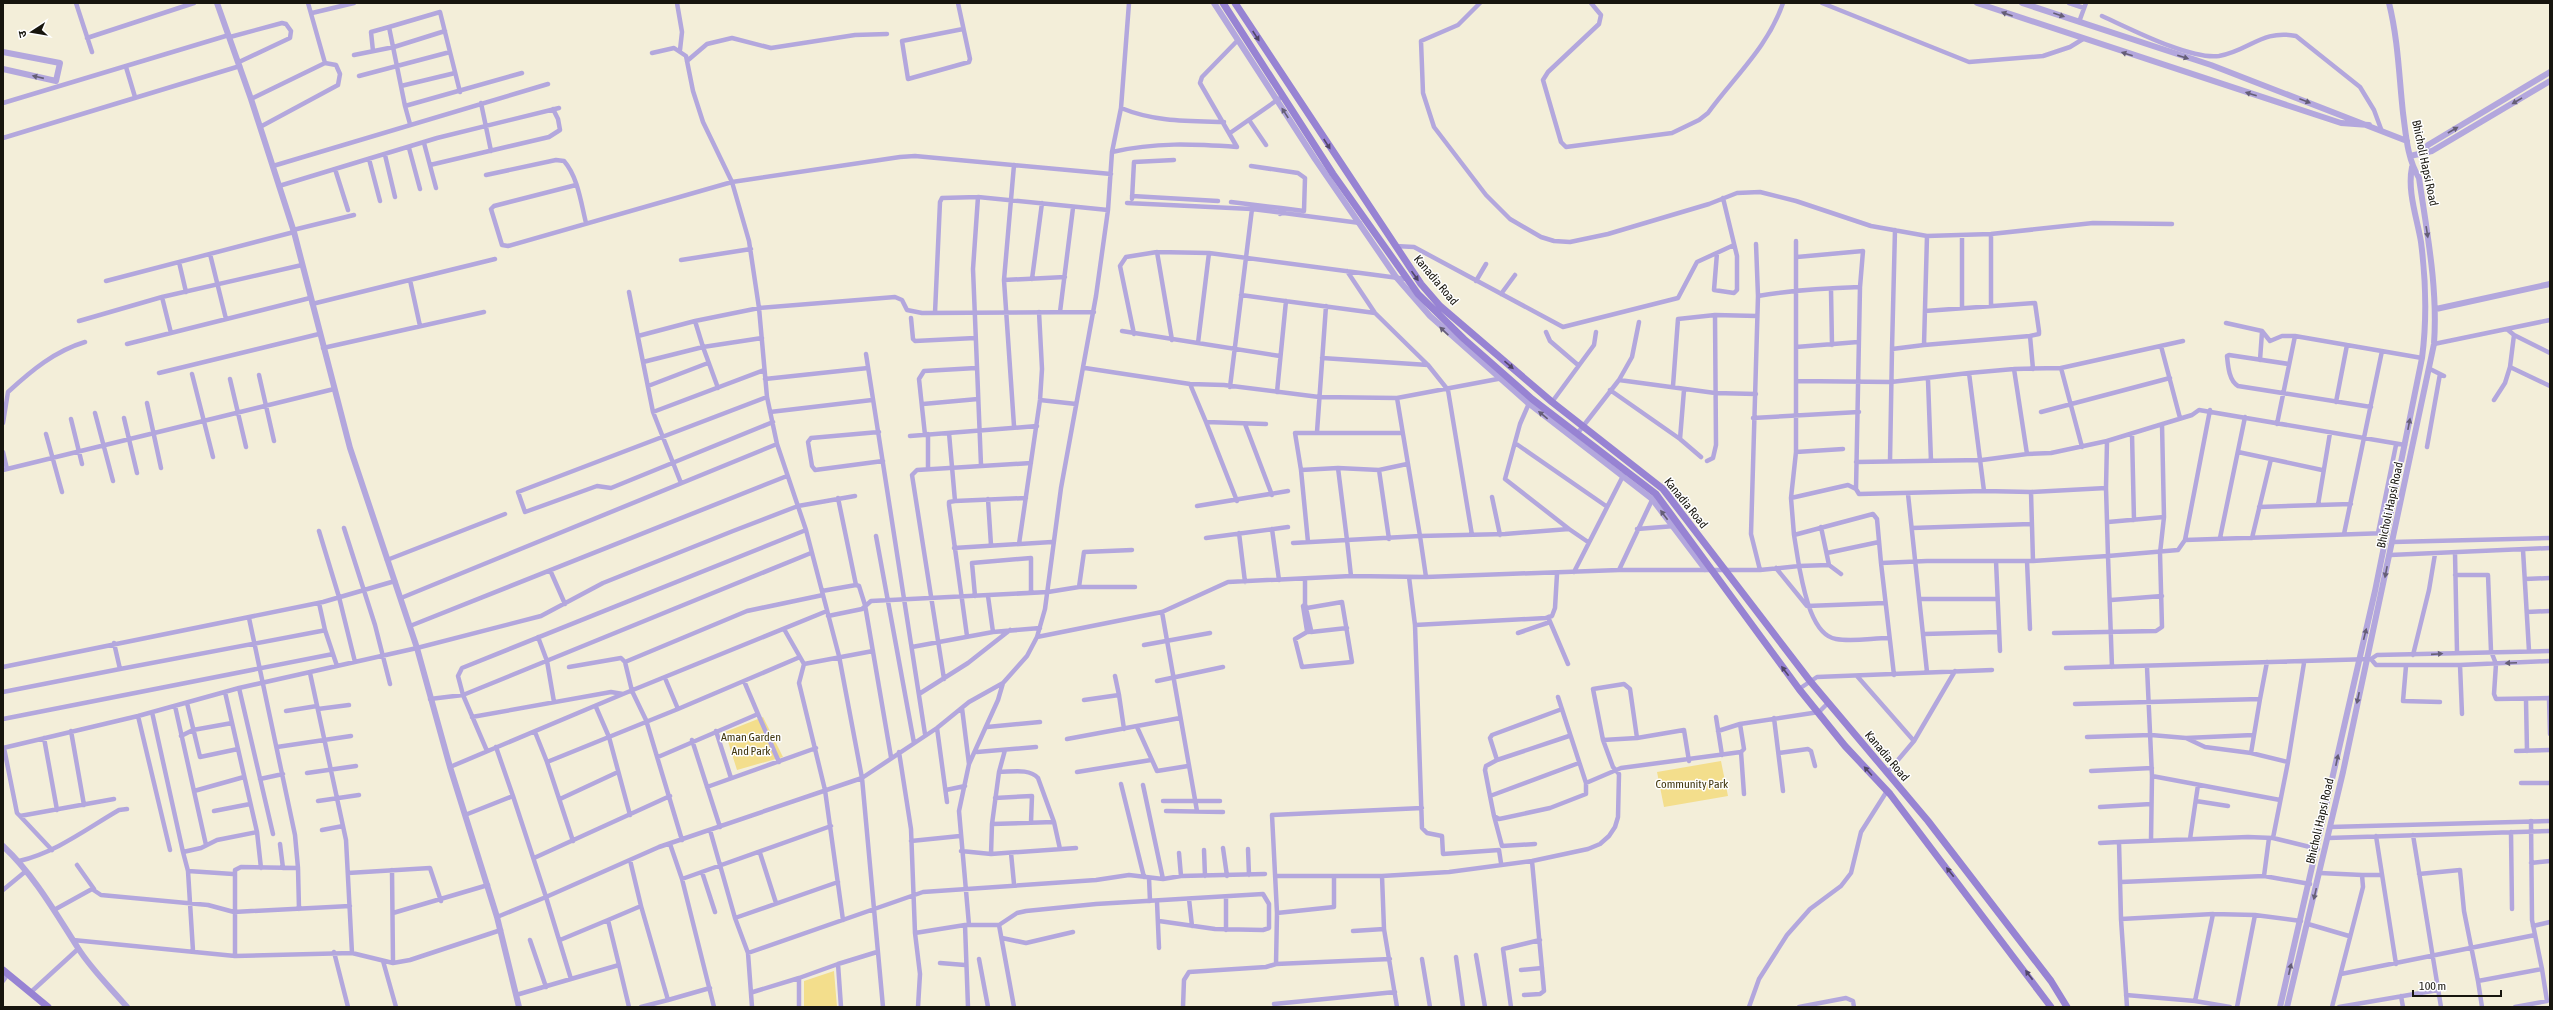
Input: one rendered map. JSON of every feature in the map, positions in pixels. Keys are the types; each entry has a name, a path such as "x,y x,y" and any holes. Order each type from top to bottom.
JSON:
{"main road":[{"name":"Kanadia Road","path":"1223,3 1303,134 1363,222 1406,279 1416,296 1432,314 1462,342 1530,401 1555,421 1577,434 1654,497 1713,570 1798,689 1819,712 1845,746 1887,791 1976,904 2053,1007"},
{"name":"Kanadia Road","path":"1235,3 1395,246 1440,306 1583,428 1663,489 1734,584 1810,681 1928,821 2051,981 2065,1004"},
{"path":"1728,590 1734,584"},
{"path":"1770,651 1781,644"},
{"path":"1976,904 1986,897"},
{"path":"5,972 48,1007"},
{"path":"2053,1007 2065,1004"}],"street":[{"path":"76,3 92,52"},
{"path":"87,38 194,3"},
{"path":"218,3 240,64 293,231 319,334 364,496 401,598 417,648 450,767 501,930 519,1007"},
{"path":"308,3 325,63"},
{"path":"312,13 354,3"},
{"path":"676,3 682,32 680,50"},
{"path":"958,3 963,29 969,62 908,78 902,41 963,29"},
{"path":"497,918 670,844 862,778 925,734 937,728 962,708 1003,683 1027,656 1038,637 1048,592 1052,542 1076,404 1085,368 1094,312 1108,210 1112,152 1121,108 1129,3"},
{"path":"1214,3 1238,40 1280,98 1230,133"},
{"path":"1480,3 1458,25 1421,41 1423,93 1434,127 1486,195 1510,219 1541,237 1570,242 1608,234 1737,193 1760,192 1796,201 1856,222 1927,236 1991,234 2093,223 2172,224"},
{"path":"1592,3 1601,15 1599,24 1548,72 1543,80 1561,142 1566,147 1672,133 1699,120 1708,113 1757,54 1772,30 1783,3"},
{"path":"1822,3 1969,62 2043,56 2070,47 2083,40"},
{"path":"1977,3 2083,40 2341,123 2369,125"},
{"path":"2022,3 2211,66 2381,129 2407,141"},
{"path":"2069,3 2084,8"},
{"path":"2079,22 2086,3"},
{"name":"Bhicholi Hapsi Road","path":"2287,1007 2308,924 2369,659 2434,344 2436,309 2419,178 2412,167 2407,141 2394,24 2388,3"},
{"path":"373,51 371,32 440,12 460,92"},
{"path":"2102,16 2167,44 2206,56 2226,54 2264,36 2284,34 2296,36 2360,87 2374,110 2381,129"},
{"path":"3,103 230,36 282,23 286,24 291,31 290,38 240,64 3,138"},
{"path":"390,27 405,106 410,124"},
{"path":"354,55 394,47 445,31"},
{"path":"687,61 707,44 732,38 771,48 855,35 887,34"},
{"path":"1112,152 1143,145 1182,144 1237,147 1224,122 1200,83 1202,77 1238,40"},
{"path":"652,53 674,48 680,50 686,56 693,91 703,122 732,182 751,249 759,308 767,397 770,412 786,476 806,530 828,614 838,656 862,778 883,1007"},
{"path":"3,52 60,64 56,81 3,69"},
{"path":"359,76 450,52"},
{"path":"251,99 325,63 336,65 340,74 338,86 260,127"},
{"path":"126,67 135,97"},
{"path":"2421,152 2428,145 2550,72"},
{"path":"401,86 455,73"},
{"path":"405,106 460,92 522,73"},
{"path":"2410,156 2421,152 2432,151 2453,140 2550,81"},
{"path":"273,166 548,84"},
{"path":"481,103 491,151"},
{"path":"279,186 424,143 559,108"},
{"path":"1121,108 1142,117 1161,121 1224,122"},
{"path":"430,165 549,137 558,132 560,125 553,109"},
{"path":"1249,120 1266,145"},
{"path":"424,143 436,188"},
{"path":"409,148 420,189"},
{"path":"385,155 395,197"},
{"path":"576,184 494,206 491,209 492,215 504,246 732,182 915,156 1111,174"},
{"path":"369,159 380,201"},
{"path":"486,175 556,160 564,161 570,167 586,223"},
{"path":"1174,160 1134,162 1132,196 1130,203 1245,206 1304,211 1305,178 1298,173 1251,166"},
{"path":"1014,165 1004,280 1014,426"},
{"path":"2280,1007 2318,849 2387,533 2422,358 2426,320 2421,244 2410,179 2412,167"},
{"path":"335,169 348,210"},
{"path":"1132,196 1218,201"},
{"path":"935,313 941,200 946,197 978,197 1042,203 1073,208 1108,210"},
{"path":"978,197 973,269 975,313 974,338 981,465"},
{"path":"1176,198 1176,205"},
{"path":"1717,253 1714,290 1734,293 1737,290 1737,256 1723,198"},
{"path":"1231,202 1252,209 1280,214 1363,222 1396,277 1416,296"},
{"path":"1032,279 1042,203"},
{"path":"1060,312 1073,208"},
{"path":"1280,214 1281,208"},
{"path":"1230,387 1252,209"},
{"path":"106,281 354,215"},
{"path":"1890,461 1895,230"},
{"path":"1991,234 1991,306"},
{"path":"1924,346 1927,236"},
{"path":"1962,236 1962,308"},
{"path":"1796,241 1796,452 1791,498 1794,535 1807,606"},
{"path":"1756,244 1758,296 1756,394 1753,418 1751,534 1760,570"},
{"path":"1395,246 1414,247 1502,294 1550,322 1563,327 1572,326 1678,298 1697,262 1734,245"},
{"path":"681,260 751,249"},
{"path":"1797,257 1863,251 1858,342 1859,412 1856,489"},
{"path":"1134,334 1120,266 1126,257 1157,252 1209,253 1406,279"},
{"path":"1157,252 1172,340"},
{"path":"1198,344 1209,253"},
{"path":"210,254 226,319"},
{"path":"127,344 226,319 410,280 495,259"},
{"path":"179,262 186,292"},
{"path":"1476,280 1486,264"},
{"path":"79,321 162,297 302,265"},
{"path":"1347,271 1375,313 1428,365 1448,390 1472,535"},
{"path":"1502,294 1515,275"},
{"path":"1004,280 1064,277"},
{"path":"410,280 420,326"},
{"path":"2436,309 2550,284"},
{"path":"1758,296 1796,289 1831,290 1860,287"},
{"path":"1831,290 1832,346"},
{"path":"629,292 653,412 681,483"},
{"path":"1241,295 1375,313"},
{"path":"162,297 170,333"},
{"path":"638,336 695,321 759,308 895,297 902,300 907,310 935,313 1094,312"},
{"path":"1277,392 1286,301"},
{"path":"1892,349 2039,334 2035,303 1925,311"},
{"path":"1317,432 1326,306"},
{"path":"323,348 484,312"},
{"path":"1019,544 1040,400 1042,369 1039,312"},
{"path":"1707,460 1713,458 1716,445 1715,316"},
{"path":"1673,386 1676,321 1680,317 1757,316"},
{"path":"912,318 913,339 915,341 974,338"},
{"path":"2434,344 2508,330 2550,320"},
{"path":"695,321 708,363 718,388"},
{"path":"1577,434 1583,428 1610,390 1620,380 1632,357 1639,322"},
{"path":"2226,323 2262,331 2270,341 2282,336 2295,336 2422,358"},
{"path":"2508,330 2514,335 2550,353"},
{"path":"2260,360 2262,331"},
{"path":"1122,332 1280,356"},
{"path":"1546,332 1550,341 1578,365"},
{"path":"1552,402 1594,345 1596,332"},
{"path":"159,373 319,334"},
{"path":"2494,400 2505,383 2510,367 2514,335"},
{"path":"2030,336 2033,369"},
{"path":"2277,424 2295,336"},
{"path":"643,362 703,347 762,338"},
{"path":"1796,381 1891,382 1928,380 1969,373 2014,369 2061,368 2183,341"},
{"path":"3,423 8,392 50,357 69,347 85,342"},
{"path":"1796,347 1832,346 1858,342"},
{"path":"2336,402 2347,345"},
{"path":"2161,346 2180,418"},
{"path":"2344,534 2365,440 2382,351"},
{"path":"866,354 872,400 879,432 887,501 925,734"},
{"path":"2289,364 2227,356 2228,369 2234,384 2283,394 2371,407"},
{"path":"1322,358 1428,365"},
{"path":"648,386 708,363"},
{"path":"2510,367 2550,386"},
{"path":"765,379 868,368"},
{"path":"928,469 923,404 919,379 924,371 976,368"},
{"path":"1085,368 1190,384 1319,397 1397,398 1448,390 1504,378"},
{"path":"2061,368 2082,447"},
{"path":"2014,369 2027,454"},
{"path":"2427,447 2442,375 2430,369"},
{"path":"653,412 764,370"},
{"path":"1969,373 1982,460 1984,491"},
{"path":"192,374 213,457"},
{"path":"259,375 274,441"},
{"path":"2041,412 2170,378"},
{"path":"230,379 246,447"},
{"path":"1620,380 1673,386 1684,390 1715,393 1756,394"},
{"path":"1928,380 1931,461"},
{"path":"1190,384 1237,501"},
{"path":"3,452 5,470 334,389"},
{"path":"1610,390 1680,439 1701,457"},
{"path":"1680,439 1684,390"},
{"path":"767,397 518,492 525,512 597,486 611,488 773,422"},
{"path":"1397,398 1426,578"},
{"path":"923,404 978,399"},
{"path":"770,412 872,400"},
{"path":"1040,400 1076,404"},
{"path":"1530,401 1504,479 1588,542"},
{"path":"147,403 161,468"},
{"path":"1856,462 1982,460 2027,454 2051,453 2107,442 2192,415 2199,410 2210,410 2277,424 2413,447"},
{"path":"1881,563 1917,561 2033,561 2160,553 2178,550 2185,540 2210,410"},
{"path":"1753,418 1859,412"},
{"path":"95,413 113,481"},
{"path":"2220,538 2245,417"},
{"path":"124,418 137,473"},
{"path":"71,419 82,464"},
{"path":"1555,421 1624,473 1574,572"},
{"path":"1206,422 1266,424"},
{"path":"1245,424 1272,495"},
{"path":"2054,634 2160,630 2162,596 2160,553 2164,517 2162,424"},
{"path":"910,436 979,431 1014,426 1036,426"},
{"path":"879,432 811,438 808,442 812,466 815,470 883,461"},
{"path":"949,433 955,501"},
{"path":"1308,542 1301,470 1295,433 1402,433"},
{"path":"2318,505 2322,470 2330,433"},
{"path":"46,434 54,458 62,492"},
{"path":"2132,434 2134,520"},
{"path":"2107,442 2106,488 2111,600 2112,667"},
{"path":"1515,443 1606,506"},
{"path":"401,598 777,444"},
{"path":"2378,533 2396,445"},
{"path":"1796,452 1843,449"},
{"path":"2238,452 2322,470"},
{"path":"2252,538 2270,460"},
{"path":"944,679 937,643 932,598 912,475 917,470 1031,463"},
{"path":"1301,470 1338,468 1378,470 1407,464"},
{"path":"1338,468 1351,576"},
{"path":"1378,470 1389,539"},
{"path":"410,626 786,476"},
{"path":"1791,498 1848,485 1856,489 1859,494 1984,491 2031,492 2106,488"},
{"path":"1197,506 1237,501 1288,491"},
{"path":"2031,492 2033,561"},
{"path":"1908,494 1917,561 1927,672"},
{"path":"52,850 17,813 4,748 138,716 239,688 417,648 542,616 604,583 798,506 855,496"},
{"path":"1492,496 1500,535"},
{"path":"1618,570 1654,497"},
{"path":"838,498 856,585 859,586 865,605 891,757"},
{"path":"967,636 949,502 1026,498"},
{"path":"988,500 991,545"},
{"path":"2259,507 2351,504"},
{"path":"387,560 505,514"},
{"path":"1794,535 1874,514 1877,519 1894,675"},
{"path":"2108,522 2164,517"},
{"path":"1912,528 2031,524"},
{"path":"1637,529 1676,525 1705,569"},
{"path":"1206,538 1288,527"},
{"path":"1821,527 1829,564 1841,574"},
{"path":"344,528 383,656 390,684"},
{"path":"1272,529 1279,580"},
{"path":"1293,543 1389,539 1420,536 1500,535 1569,529"},
{"path":"487,751 463,695 458,676 462,668 806,530"},
{"path":"319,531 339,597 355,662"},
{"path":"1239,533 1245,582"},
{"path":"2185,540 2387,533"},
{"path":"876,536 914,743"},
{"path":"2393,542 2550,538"},
{"path":"954,548 1052,542"},
{"path":"1827,553 1879,542"},
{"path":"2390,555 2550,548"},
{"path":"1079,587 1084,552 1132,550"},
{"path":"2523,550 2529,651"},
{"path":"430,699 463,695 811,553"},
{"path":"2455,553 2457,652"},
{"path":"2414,655 2429,590 2435,554"},
{"path":"975,596 972,563 1031,558 1031,592"},
{"path":"1996,561 2000,651"},
{"path":"2027,561 2030,629"},
{"path":"1038,637 1162,612 1216,586 1228,582 1351,576 1426,578 1557,574 1618,570 1705,569 1725,572 1829,564"},
{"path":"1776,568 1807,606 1827,636 1836,640 1889,638"},
{"path":"550,570 565,604"},
{"path":"1518,633 1549,620 1552,616 1555,608 1557,574"},
{"path":"2455,575 2488,575 2492,652 2496,664 2494,694 2496,699 2526,700 2549,698 2550,734"},
{"path":"1410,577 1415,626 1422,828 1427,833 1442,836 1443,854 1499,850 1501,863"},
{"path":"2525,579 2550,578"},
{"path":"1305,579 1309,632"},
{"path":"3,667 114,643 249,618 319,603 395,581"},
{"path":"625,662 747,611 856,585"},
{"path":"450,767 596,707 623,694 784,629 828,614 862,609 871,601 1048,592 1079,587 1135,587"},
{"path":"988,596 993,632"},
{"path":"2111,600 2162,596"},
{"path":"1920,599 1997,598"},
{"path":"1306,606 1342,602 1347,628 1352,662 1304,668 1301,666 1295,639 1309,632 1347,628"},
{"path":"319,603 325,630 337,666"},
{"path":"1807,606 1885,603"},
{"path":"1162,612 1197,811"},
{"path":"2527,612 2550,612"},
{"path":"249,618 295,835 298,868 299,909"},
{"path":"1415,626 1549,620"},
{"path":"1549,620 1568,664"},
{"path":"912,647 993,632 1040,628"},
{"path":"784,629 804,664 799,683 825,790 843,920"},
{"path":"3,692 254,642 325,630"},
{"path":"919,694 944,679 1010,630"},
{"path":"1924,634 1999,632"},
{"path":"1144,645 1210,633"},
{"path":"538,637 547,661 554,702"},
{"path":"114,643 120,669"},
{"path":"804,664 838,656 872,651"},
{"path":"2066,668 2147,667 2267,662 2304,663 2369,659 2377,655 2550,651"},
{"path":"3,719 333,654"},
{"path":"547,762 646,720 678,709 800,657"},
{"path":"569,667 621,658 625,662 632,691 646,720 658,756 682,840"},
{"path":"2369,659 2376,665 2406,666 2550,661"},
{"path":"2251,753 2267,662"},
{"path":"2264,876 2288,762 2304,663"},
{"path":"2460,665 2462,714"},
{"path":"2406,666 2403,701 2440,702"},
{"path":"2147,667 2152,768 2151,840"},
{"path":"1157,681 1223,668"},
{"path":"1798,689 1817,678 1992,670"},
{"path":"1887,773 1914,741 1955,671"},
{"path":"310,673 343,826 348,873 352,952"},
{"path":"1115,676 1124,729"},
{"path":"1857,676 1914,741"},
{"path":"665,678 678,709"},
{"path":"744,681 779,762"},
{"path":"969,764 977,752 1003,683"},
{"path":"1618,770 1613,767 1604,740 1593,689 1624,684 1630,688 1637,738"},
{"path":"239,688 273,834"},
{"path":"225,692 257,832 261,868"},
{"path":"472,717 611,692 623,694"},
{"path":"611,692 613,699"},
{"path":"1084,700 1119,695"},
{"path":"1494,816 1499,819 1550,808 1584,796 1587,791 1586,783 1569,736 1558,697"},
{"path":"2075,704 2260,699"},
{"path":"2526,700 2527,751"},
{"path":"187,702 200,757 238,749"},
{"path":"1718,731 1740,724 1819,712 1828,703"},
{"path":"286,711 349,705"},
{"path":"175,706 206,845"},
{"path":"596,707 609,737 630,814"},
{"path":"962,708 969,764 959,811 967,925 965,965 968,1007"},
{"path":"1497,760 1490,738 1492,735 1562,709"},
{"path":"152,712 188,871 193,951"},
{"path":"658,756 692,740 758,714"},
{"path":"138,716 170,850"},
{"path":"1716,717 1722,755"},
{"path":"1067,739 1180,718"},
{"path":"1774,718 1783,791"},
{"path":"987,727 1040,722"},
{"path":"181,736 193,730 232,723"},
{"path":"1740,724 1744,749 1741,752 1744,794"},
{"path":"1137,727 1157,771 1188,766"},
{"path":"937,728 947,802"},
{"path":"1604,740 1637,738 1684,730 1689,761"},
{"path":"71,731 84,805"},
{"path":"716,731 731,778"},
{"path":"535,732 560,799 573,841"},
{"path":"2086,737 2151,735 2186,738 2253,735"},
{"path":"277,747 324,738 351,736"},
{"path":"1535,844 1502,846 1490,796 1485,770 1486,766 1497,760 1569,736"},
{"path":"44,738 57,810"},
{"path":"2186,738 2205,747 2251,753 2288,762"},
{"path":"692,740 720,827"},
{"path":"977,752 1036,747"},
{"path":"496,748 534,858 571,979"},
{"path":"707,787 816,748"},
{"path":"1779,753 1808,749 1811,751 1815,766"},
{"path":"991,854 992,824 1005,750"},
{"path":"2516,751 2550,750"},
{"path":"899,752 911,841 915,933 920,974 918,1007"},
{"path":"1586,783 1618,770 1689,761 1741,752"},
{"path":"1077,772 1151,760"},
{"path":"1490,796 1579,763"},
{"path":"306,774 356,766"},
{"path":"2091,771 2152,768"},
{"path":"1275,876 1382,876 1449,872 1501,863 1532,861 1588,849 1600,844 1609,836 1615,827 1618,817 1618,770"},
{"path":"560,799 618,772"},
{"path":"1000,772 1027,772 1035,775 1054,822 1060,849"},
{"path":"260,779 283,774"},
{"path":"2152,776 2198,786 2280,800"},
{"path":"194,791 244,777"},
{"path":"2520,783 2550,783"},
{"path":"1121,784 1146,877 1150,901"},
{"path":"1143,785 1163,879"},
{"path":"946,790 965,786"},
{"path":"2190,839 2198,786"},
{"path":"1749,1007 1759,979 1787,935 1810,910 1841,886 1851,873 1861,832 1887,791"},
{"path":"318,801 359,795"},
{"path":"465,815 513,796"},
{"path":"534,858 670,796"},
{"path":"996,798 1032,796 1031,822"},
{"path":"20,816 114,800"},
{"path":"1163,801 1220,801"},
{"path":"2196,801 2228,806"},
{"path":"214,811 250,804"},
{"path":"2100,807 2151,804"},
{"path":"1276,964 1277,913 1272,815 1422,808"},
{"path":"19,861 40,856 78,837 119,810 127,809"},
{"path":"1166,811 1223,812"},
{"path":"2515,1007 2547,1001 2533,926 2531,821"},
{"path":"2330,827 2550,821"},
{"path":"992,824 1054,822"},
{"path":"322,830 343,826"},
{"path":"682,879 720,865 760,853 831,826"},
{"path":"710,830 735,918 748,953 753,992 752,1007"},
{"path":"2328,838 2550,830"},
{"path":"183,852 217,840 257,832"},
{"path":"2511,832 2512,909"},
{"path":"2413,835 2440,1007"},
{"path":"911,841 960,836"},
{"path":"2376,836 2396,964"},
{"path":"2100,843 2151,840 2271,838 2318,849"},
{"path":"2119,842 2121,919 2126,1007"},
{"path":"280,844 283,868"},
{"path":"670,844 682,879 714,1007"},
{"path":"3,846 26,870 74,940 78,949 127,1007"},
{"path":"961,851 991,854 1076,848"},
{"path":"1224,848 1227,876"},
{"path":"1248,849 1249,875"},
{"path":"1204,850 1205,876"},
{"path":"760,853 776,903"},
{"path":"1011,853 1014,884"},
{"path":"1179,853 1181,876"},
{"path":"630,860 641,906 668,1000"},
{"path":"1524,995 1544,993 1532,861"},
{"path":"2531,863 2550,861"},
{"path":"76,865 95,891"},
{"path":"235,956 233,874 238,868 298,868"},
{"path":"348,873 430,868 441,901"},
{"path":"3,890 26,870"},
{"path":"392,870 394,964"},
{"path":"2419,874 2460,870 2471,949 2482,1007"},
{"path":"188,871 233,874"},
{"path":"702,872 715,912"},
{"path":"2320,873 2382,875"},
{"path":"748,953 913,894 965,887 1096,880 1129,875 1163,879 1181,876 1265,874"},
{"path":"2332,1007 2363,887 2362,875"},
{"path":"1277,913 1334,907 1334,876"},
{"path":"1382,876 1384,929 1397,1007"},
{"path":"2121,882 2264,876 2310,884"},
{"path":"735,918 838,882"},
{"path":"393,913 441,901 488,886"},
{"path":"54,910 89,889 101,895 208,906 234,912 350,906"},
{"path":"915,933 967,925 999,925 1017,913 1026,911 1263,894 1269,904 1268,928 1263,930 1226,930 1160,921"},
{"path":"1226,897 1226,930"},
{"path":"1189,900 1192,926"},
{"path":"1158,902 1160,921 1159,948"},
{"path":"560,940 641,906"},
{"path":"2121,919 2213,914 2254,915 2301,921"},
{"path":"2195,1001 2213,914"},
{"path":"2237,1007 2254,915"},
{"path":"608,920 629,1007"},
{"path":"2533,926 2550,922"},
{"path":"2308,924 2350,936"},
{"path":"999,925 1014,1007"},
{"path":"1354,932 1384,929"},
{"path":"74,940 235,956 352,952 394,964 501,930"},
{"path":"1002,938 1026,943 1073,932"},
{"path":"2341,974 2432,957 2535,935"},
{"path":"530,940 546,987"},
{"path":"1508,1007 1511,1007 1503,949 1540,940"},
{"path":"31,992 78,949"},
{"path":"334,952 348,1007"},
{"path":"753,992 877,952"},
{"path":"1476,955 1485,1007"},
{"path":"1456,957 1463,1007"},
{"path":"979,959 988,1007"},
{"path":"1183,1007 1184,980 1189,972 1266,967 1276,964 1390,959"},
{"path":"1422,959 1430,1007"},
{"path":"383,961 396,1007"},
{"path":"940,963 965,965"},
{"path":"838,964 842,1007"},
{"path":"516,995 619,965"},
{"path":"1521,970 1542,968"},
{"path":"2478,981 2542,969"},
{"path":"3,980 5,972"},
{"path":"799,978 799,1007"},
{"path":"641,1007 710,988"},
{"path":"2339,1007 2438,990"},
{"path":"1274,1004 1395,992"},
{"path":"2126,995 2195,1001 2230,1007"},
{"path":"2401,996 2403,1007"},
{"path":"1799,1007 1850,998 1854,1007"}],"green space":[{"name":"Aman Garden And Park","path":"763,717 783,757 737,770 725,732"},
{"name":"Community Park","path":"1721,761 1728,796 1664,807 1657,772"},
{"path":"834,971 837,1007 804,1007 804,981"}]}
